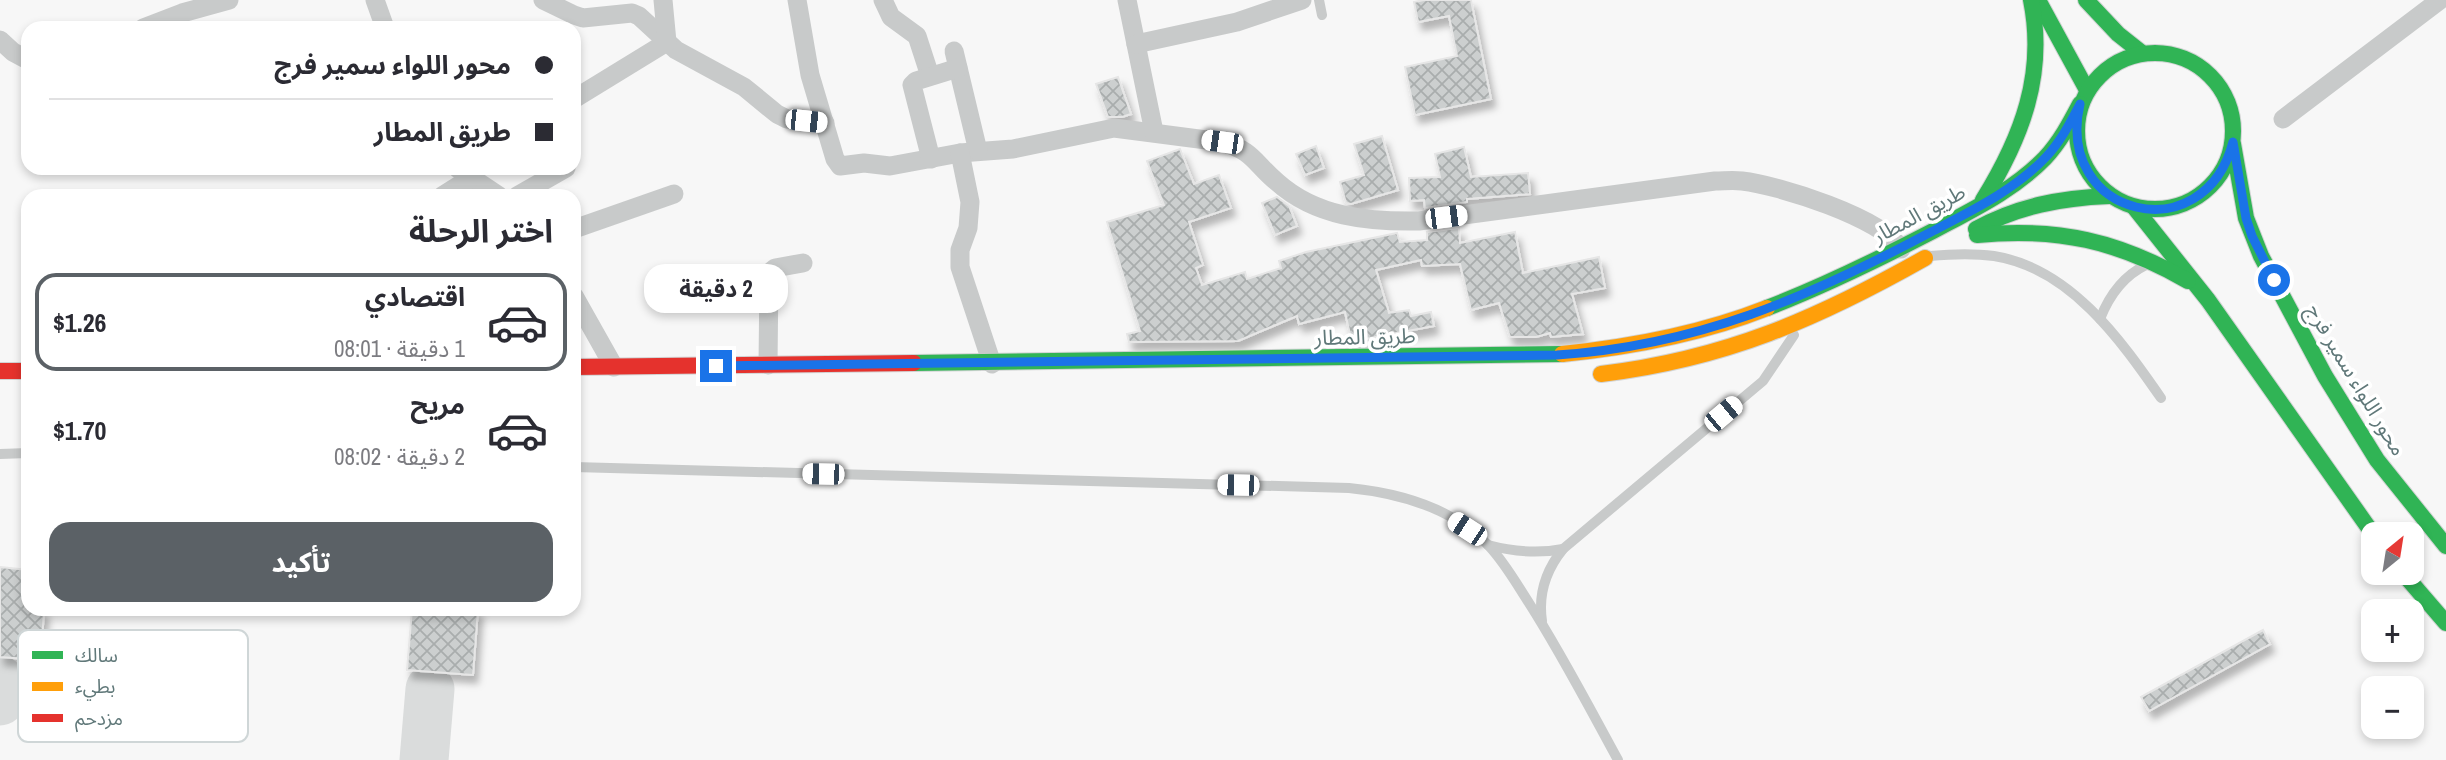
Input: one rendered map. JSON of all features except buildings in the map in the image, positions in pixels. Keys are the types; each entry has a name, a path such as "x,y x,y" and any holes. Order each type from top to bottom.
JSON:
{"main road":[{"path":"1980,205 2010,155 2026,112 2033,79 2036,44 2031,0"},
{"path":"2038,0 2084,97"},
{"path":"2086,0 2118,34 2142,53"},
{"path":"2142,53 2166,53 2181,57 2207,73 2226,97 2231,112 2233,142 2229,159 2221,173 2198,197 2167,208 2134,207 2109,196 2089,174 2078,147 2077,118 2084,97 2108,68 2142,53"},
{"name":"طريق المطار","path":"581,367 992,364 1530,356 1606,352 1702,332 1795,299 1900,249 2024,178 2047,156 2066,131 2084,97"},
{"name":"محور اللواء سمير فرج","path":"2233,142 2246,218 2261,256 2325,376 2377,460 2446,546"},
{"name":"طريق المطار","path":"1586,375 1673,363 1715,352 1804,321 1875,287 2008,213 2032,205 2071,198 2109,196"},
{"path":"2134,207 2199,288 2365,522"},
{"path":"1962,237 2009,232 2068,234 2103,242 2154,262 2199,288"},
{"path":"1795,299 1804,321"},
{"path":"0,371 21,371"},
{"path":"2413,585 2446,623"}],"street":[{"path":"162,21 229,0"},
{"path":"375,0 382,21"},
{"path":"543,0 583,18 632,13 639,16 685,56 744,87 782,117 825,123"},
{"path":"663,0 667,42"},
{"path":"797,0 810,75 836,163 840,166 864,163 890,166 969,152 1013,149 1114,128 1235,146 1258,161 1278,184 1306,201 1331,213 1358,219 1419,221 1715,181 1742,181 1829,205 1885,232 1900,249"},
{"path":"883,0 891,17 917,36 930,76"},
{"path":"1127,0 1154,132"},
{"path":"1136,44 1237,22 1302,0"},
{"path":"2283,119 2440,0"},
{"path":"0,40 21,56"},
{"path":"581,95 667,42"},
{"path":"931,159 912,85 956,60 969,152 970,202 968,229 960,250 960,267 992,364"},
{"path":"449,189 462,175"},
{"path":"467,175 488,189"},
{"path":"529,189 554,175"},
{"path":"581,227 674,194"},
{"path":"768,365 769,273 775,268 803,263"},
{"path":"581,308 614,367"}],"lane":[{"path":"1319,0 1322,15"},
{"path":"1930,256 1963,253 1997,257 2029,267 2067,289 2100,319 2136,362 2161,398"},
{"path":"2100,319 2115,290 2126,278 2154,262"},
{"path":"1543,625 1543,584 1554,560 1563,549 1763,381 1804,321"},
{"path":"0,454 21,453"},
{"path":"581,467 1349,488 1381,491 1412,499 1441,512 1488,545 1506,567 1543,625 1618,760"},
{"path":"1488,545 1525,552 1563,549"}],"taxiway":[{"path":"0,701 1,681"},
{"path":"424,760 430,689"}],"traffic: fast":[{"path":"1983,200 2009,153 2027,104 2035,54 2031,0"},
{"path":"2038,0 2087,90"},
{"path":"2086,0 2118,34 2142,53"},
{"path":"2155,53 2185,59 2210,76 2227,101 2233,131 2227,161 2210,186 2185,203 2155,209 2125,203 2100,186 2083,161 2077,131 2083,101 2100,76 2125,59 2155,53"},
{"path":"1767,308 1892,252 2006,190 2050,152 2080,104"},
{"path":"2233,144 2246,218 2261,256 2325,376 2377,460 2446,546"},
{"path":"1976,229 2008,214 2040,205 2109,196"},
{"path":"2134,207 2208,300 2365,522"},
{"path":"1977,235 2034,233 2087,240 2137,256 2188,281"},
{"path":"914,363 1562,354"},
{"path":"2413,585 2446,623"}],"traffic: slow":[{"path":"1601,374 1646,367 1730,347 1808,318 1925,258"},
{"path":"1562,354 1666,338 1767,308"}],"traffic: jam":[{"path":"581,367 914,363"},
{"path":"0,371 21,371"}],"route":[{"path":"716,366 1557,355 1634,348 1702,332 1795,299 1962,216 2024,178 2047,156 2066,131 2080,104 2076,132 2082,161 2098,186 2109,196 2134,207 2167,208 2198,197 2221,173 2229,159 2233,142 2246,218 2274,280"}]}
